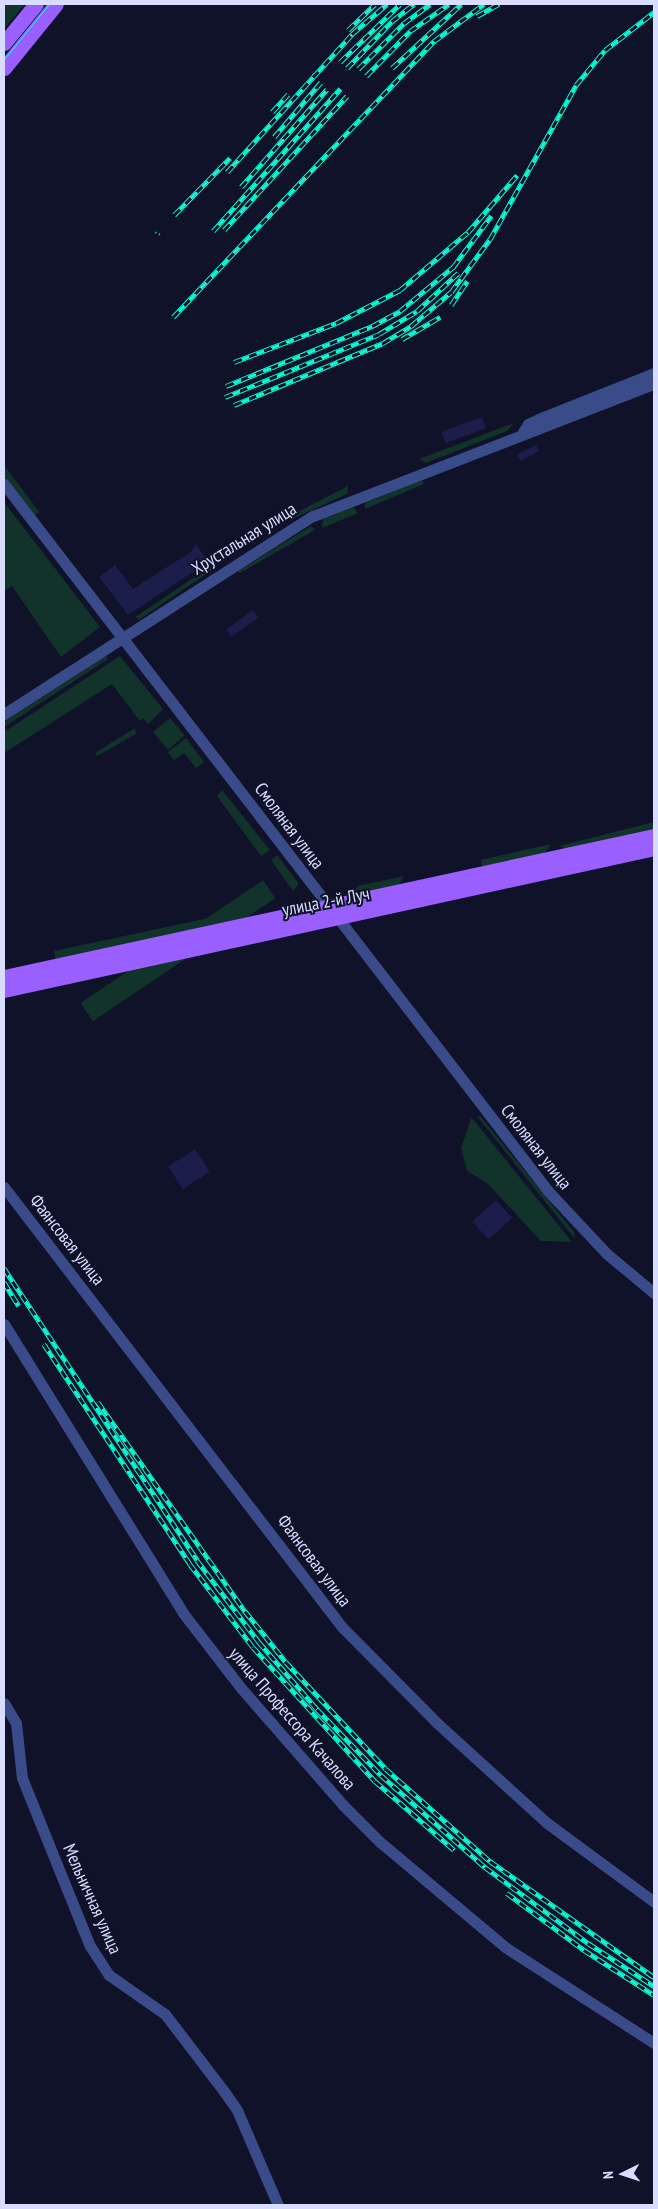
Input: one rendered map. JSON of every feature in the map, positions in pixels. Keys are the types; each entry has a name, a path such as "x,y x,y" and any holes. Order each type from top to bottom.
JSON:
{"main road":[{"path":"4,43 36,4"},
{"path":"4,68 56,4"},
{"name":"улица 2-й Луч","path":"4,977 654,836"},
{"name":"улица 2-й Луч","path":"4,990 654,848"}],"street":[{"name":"Хрустальная улица","path":"523,432 528,424 543,417 654,373"},
{"name":"Хрустальная улица","path":"4,714 313,516 523,432 532,433 654,384"},
{"name":"Смоляная улица","path":"4,484 558,1203 607,1254 654,1293"},
{"name":"Фаянсовая улица","path":"4,1187 342,1627 437,1723 547,1823 654,1902"},
{"name":"улица Профессора Качалова","path":"4,1324 183,1613 241,1688 348,1810 380,1842 505,1947 654,2043"},
{"name":"Мельничная улица","path":"4,1703 16,1723 22,1778 90,1946 110,1975 165,2014 223,2090 237,2110 278,2205"}],"green space":[{"path":"4,4 25,4 4,29"},
{"path":"514,423 507,431 426,463 419,459"},
{"path":"4,465 40,512 34,516 4,477"},
{"path":"422,480 424,484 365,509 365,503"},
{"path":"348,486 347,494 292,519 286,518"},
{"path":"4,502 100,627 61,657 12,586 4,591"},
{"path":"353,507 358,513 322,528 323,519"},
{"path":"311,526 315,530 240,573 238,571"},
{"path":"214,564 216,567 138,620 136,617"},
{"path":"106,656 108,659 4,727 4,722"},
{"path":"120,656 163,709 148,724 143,718 140,721 112,684 4,753 4,732"},
{"path":"170,718 185,736 168,750 153,732"},
{"path":"135,728 136,734 97,756 95,753"},
{"path":"186,738 204,762 196,768 184,753 174,760 168,752"},
{"path":"222,790 270,850 261,856 217,796"},
{"path":"654,822 654,830 567,849 559,846"},
{"path":"551,844 544,854 482,867 481,860"},
{"path":"277,855 299,884 293,891 271,860"},
{"path":"404,876 398,886 352,896 357,886"},
{"path":"263,880 275,898 93,1021 81,1003"},
{"path":"251,909 252,914 223,925 56,961 54,951"},
{"path":"476,1115 481,1117 574,1232 575,1239"},
{"path":"471,1119 572,1242 541,1241 488,1184 467,1171 461,1148"}],"building":[{"path":"482,417 486,428 446,443 442,432"},
{"path":"536,445 539,451 520,461 517,455"},
{"path":"196,544 208,562 128,615 99,577 115,565 133,589 192,551"},
{"path":"253,610 258,617 232,637 226,629"},
{"path":"195,1149 210,1172 183,1189 168,1166"},
{"path":"496,1200 512,1218 488,1239 472,1221"}],"tram line":[{"path":"4,59 49,4"}],"railway":[{"path":"348,30 375,4"},
{"path":"227,172 352,34 387,4"},
{"path":"340,62 400,4"},
{"path":"347,68 392,21 414,4"},
{"path":"358,69 404,23 430,4"},
{"path":"366,76 410,31 449,4"},
{"path":"392,68 461,4"},
{"path":"173,317 434,41 484,4"},
{"path":"477,16 499,4"},
{"path":"234,405 383,343 411,326 451,292 490,239 576,85 605,50 654,12"},
{"path":"274,137 321,82"},
{"path":"241,187 327,89"},
{"path":"213,231 340,89"},
{"path":"272,112 288,94"},
{"path":"224,230 347,96"},
{"path":"174,215 230,158"},
{"path":"234,362 336,323 400,290 468,232 517,175"},
{"path":"226,386 372,326 400,311 453,267 491,216"},
{"path":"225,397 379,334 417,311 458,273"},
{"path":"451,305 467,281"},
{"path":"402,339 440,317"},
{"path":"4,1268 197,1560 259,1642 317,1709 381,1775 485,1867 588,1943 654,1986"},
{"path":"4,1282 19,1306"},
{"path":"44,1344 190,1564 253,1647 375,1781 454,1850"},
{"path":"98,1402 245,1611 286,1662 386,1769 490,1861 654,1977"},
{"path":"507,1893 584,1950 654,1995"}]}
